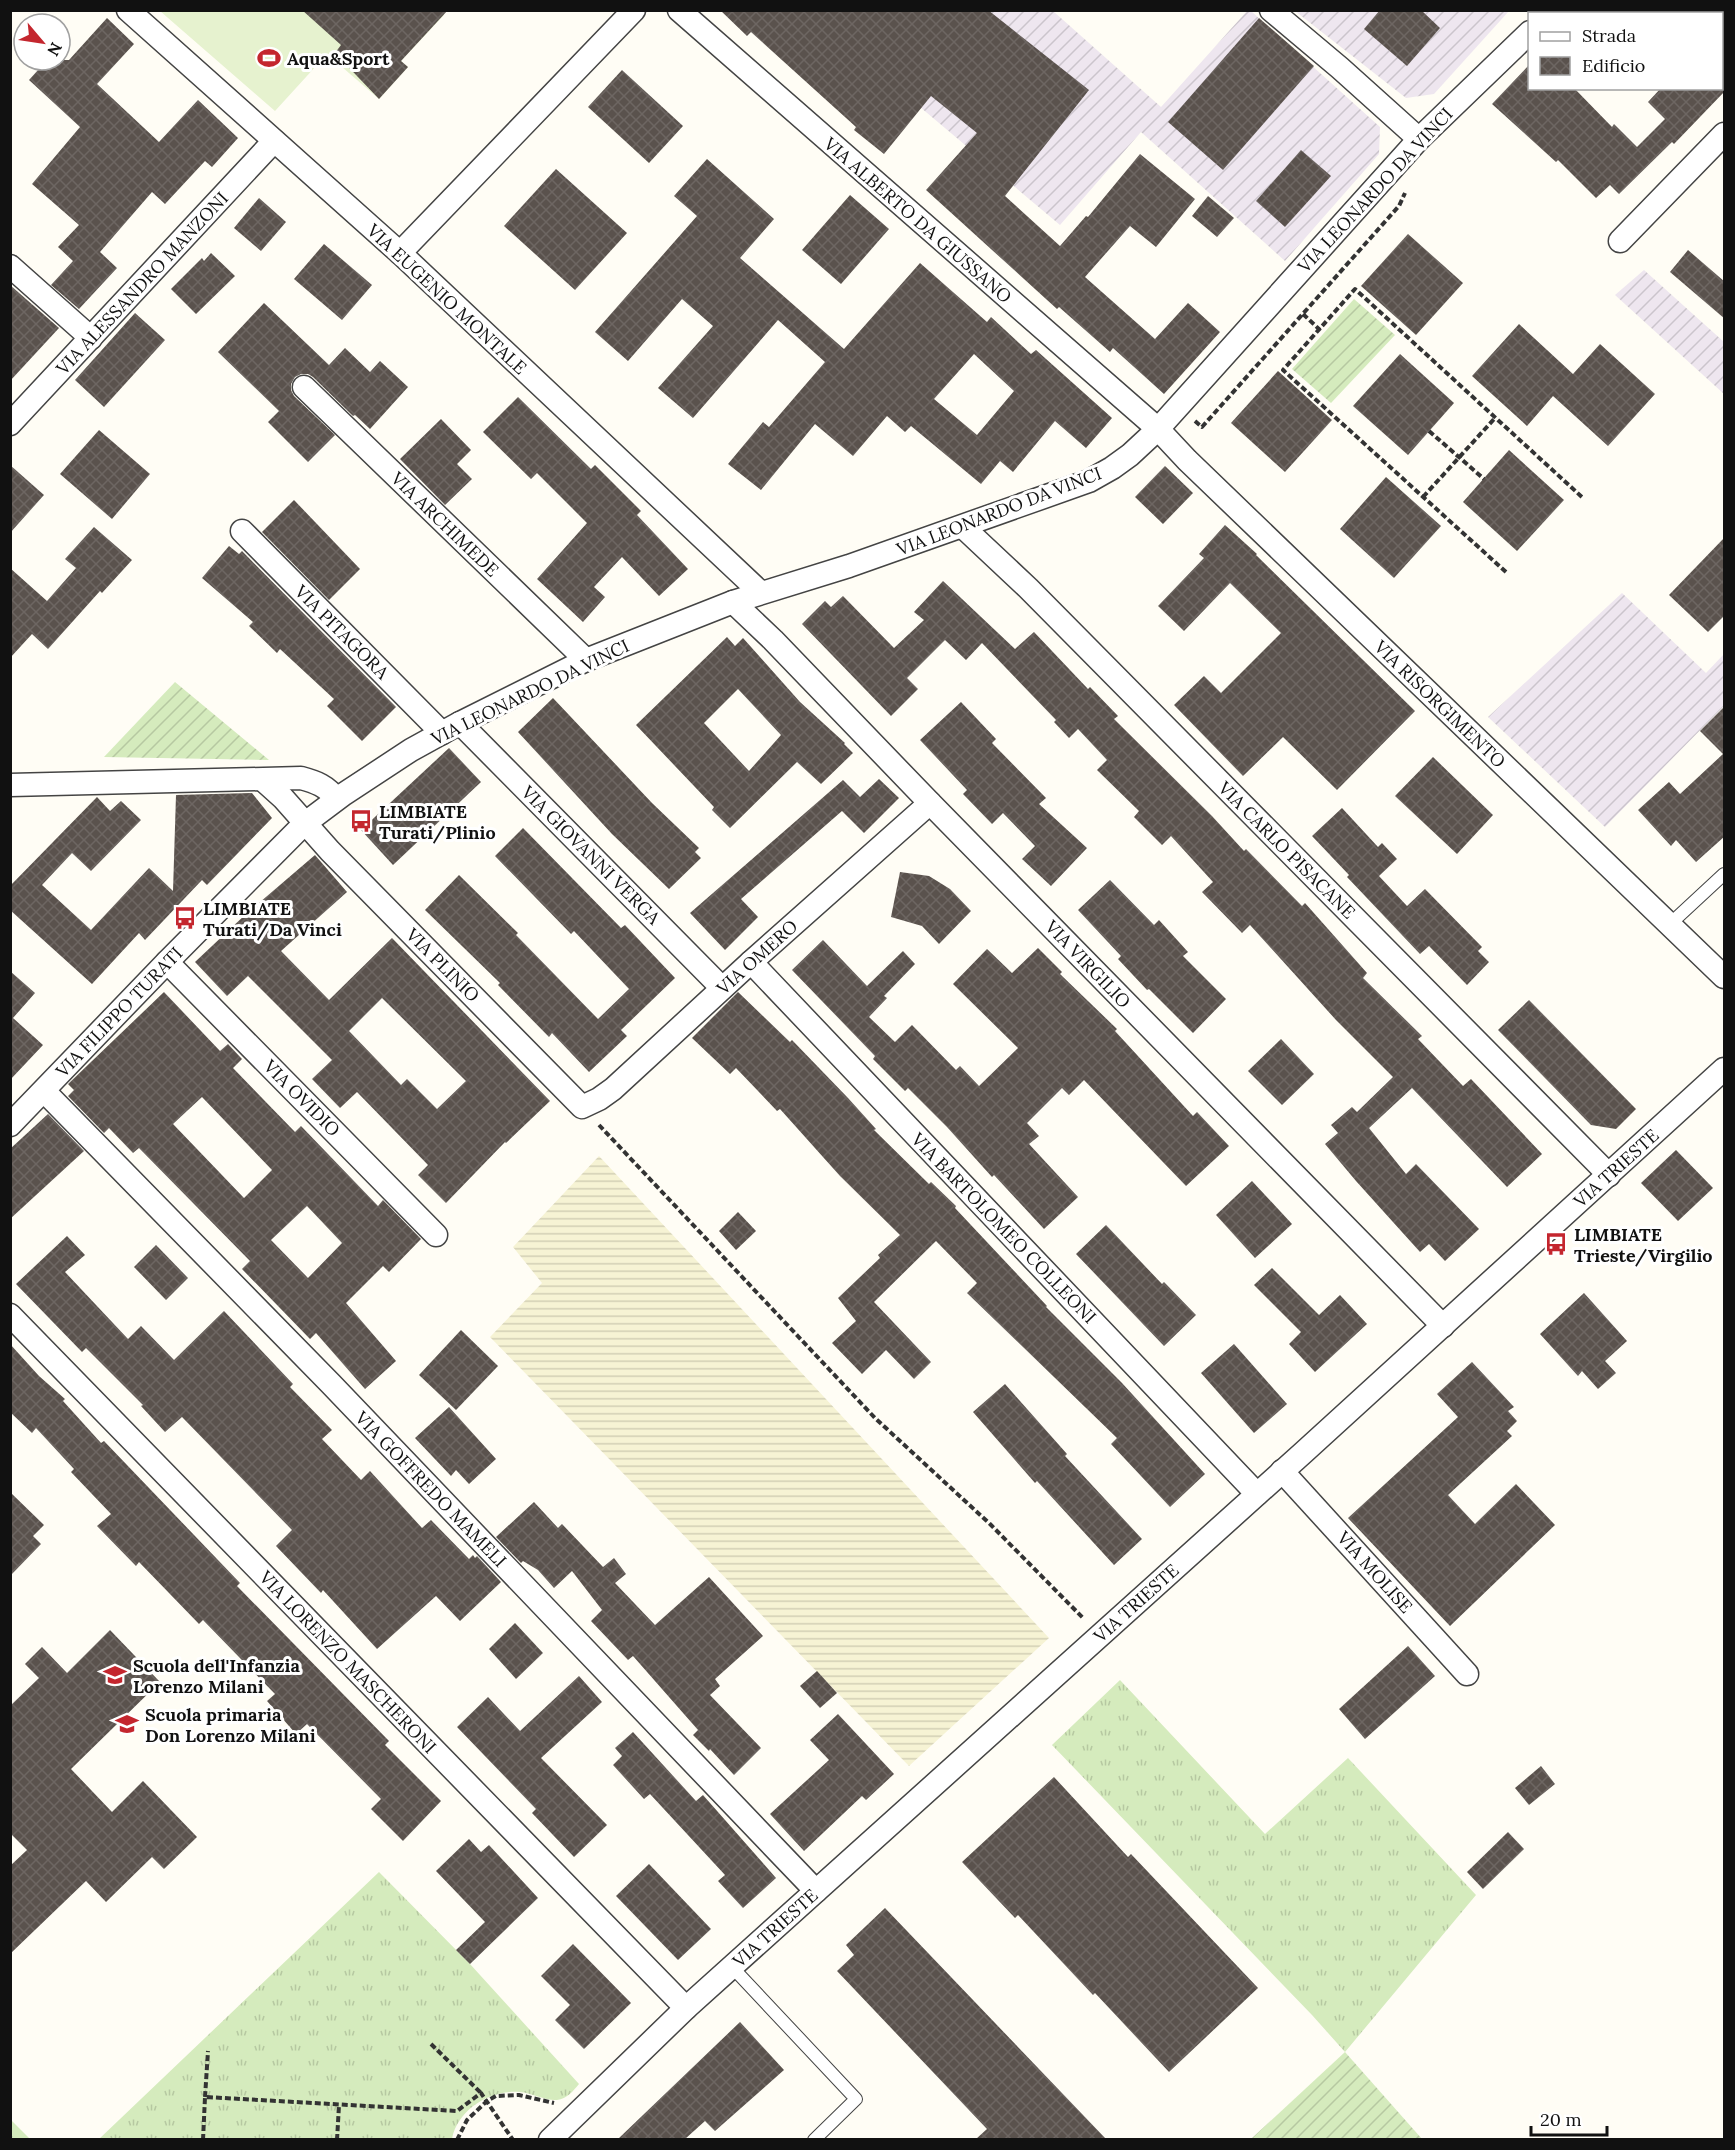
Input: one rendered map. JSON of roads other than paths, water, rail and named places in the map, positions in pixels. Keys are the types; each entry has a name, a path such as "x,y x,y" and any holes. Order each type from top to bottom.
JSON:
{"street":[{"name":"VIA EUGENIO MONTALE","path":"128,10 400,253 760,592"},
{"path":"400,253 634,10"},
{"name":"VIA ALBERTO DA GIUSSANO","path":"679,10 1158,429"},
{"path":"1271,10 1419,139"},
{"name":"VIA LEONARDO DA VINCI","path":"304,824 336,799 411,750 586,660 760,592 849,566 963,527 1089,481 1112,468 1158,429 1419,139 1528,34"},
{"path":"1620,241 1725,134"},
{"name":"VIA ALESSANDRO MANZONI","path":"10,424 274,141"},
{"path":"10,266 91,338"},
{"name":"VIA ARCHIMEDE","path":"304,387 586,660"},
{"name":"VIA RISORGIMENTO","path":"1158,429 1187,460 1725,977"},
{"name":"VIA CARLO PISACANE","path":"963,527 1028,588 1609,1175"},
{"name":"VIA PITAGORA","path":"242,531 451,728"},
{"name":"VIA VIRGILIO","path":"733,602 773,640 1443,1326"},
{"name":"VIA GIOVANNI VERGA","path":"451,728 722,988"},
{"path":"10,785 283,778 307,780 326,788 336,799"},
{"path":"263,780 304,824"},
{"name":"VIA OMERO","path":"582,1107 598,1100 613,1089 722,988 930,803"},
{"name":"VIA FILIPPO TURATI","path":"10,1125 304,824"},
{"name":"VIA PLINIO","path":"304,824 582,1107"},
{"name":"VIA OVIDIO","path":"167,962 436,1235"},
{"name":"VIA BARTOLOMEO COLLEONI","path":"751,962 1257,1494"},
{"name":"VIA TRIESTE","path":"550,2139 686,2008 1725,1069"},
{"name":"VIA GOFFREDO MAMELI","path":"44,1091 331,1384 816,1891"},
{"name":"VIA LORENZO MASCHERONI","path":"10,1315 686,2008"},
{"name":"VIA MOLISE","path":"1282,1471 1467,1674"}],"lane":[{"path":"1669,925 1725,874"},
{"path":"732,1967 856,2099 814,2139"}],"place":[{"name":"Aqua&Sport","path":"269,58"},
{"name":"LIMBIATE Turati/Plinio","path":"361,821"},
{"name":"LIMBIATE Turati/Da Vinci","path":"185,918"},
{"name":"LIMBIATE Trieste/Virgilio","path":"1556,1244"},
{"name":"Scuola dell'Infanzia Lorenzo Milani","path":"115,1675"},
{"name":"Scuola primaria Don Lorenzo Milani","path":"127,1724"}]}
